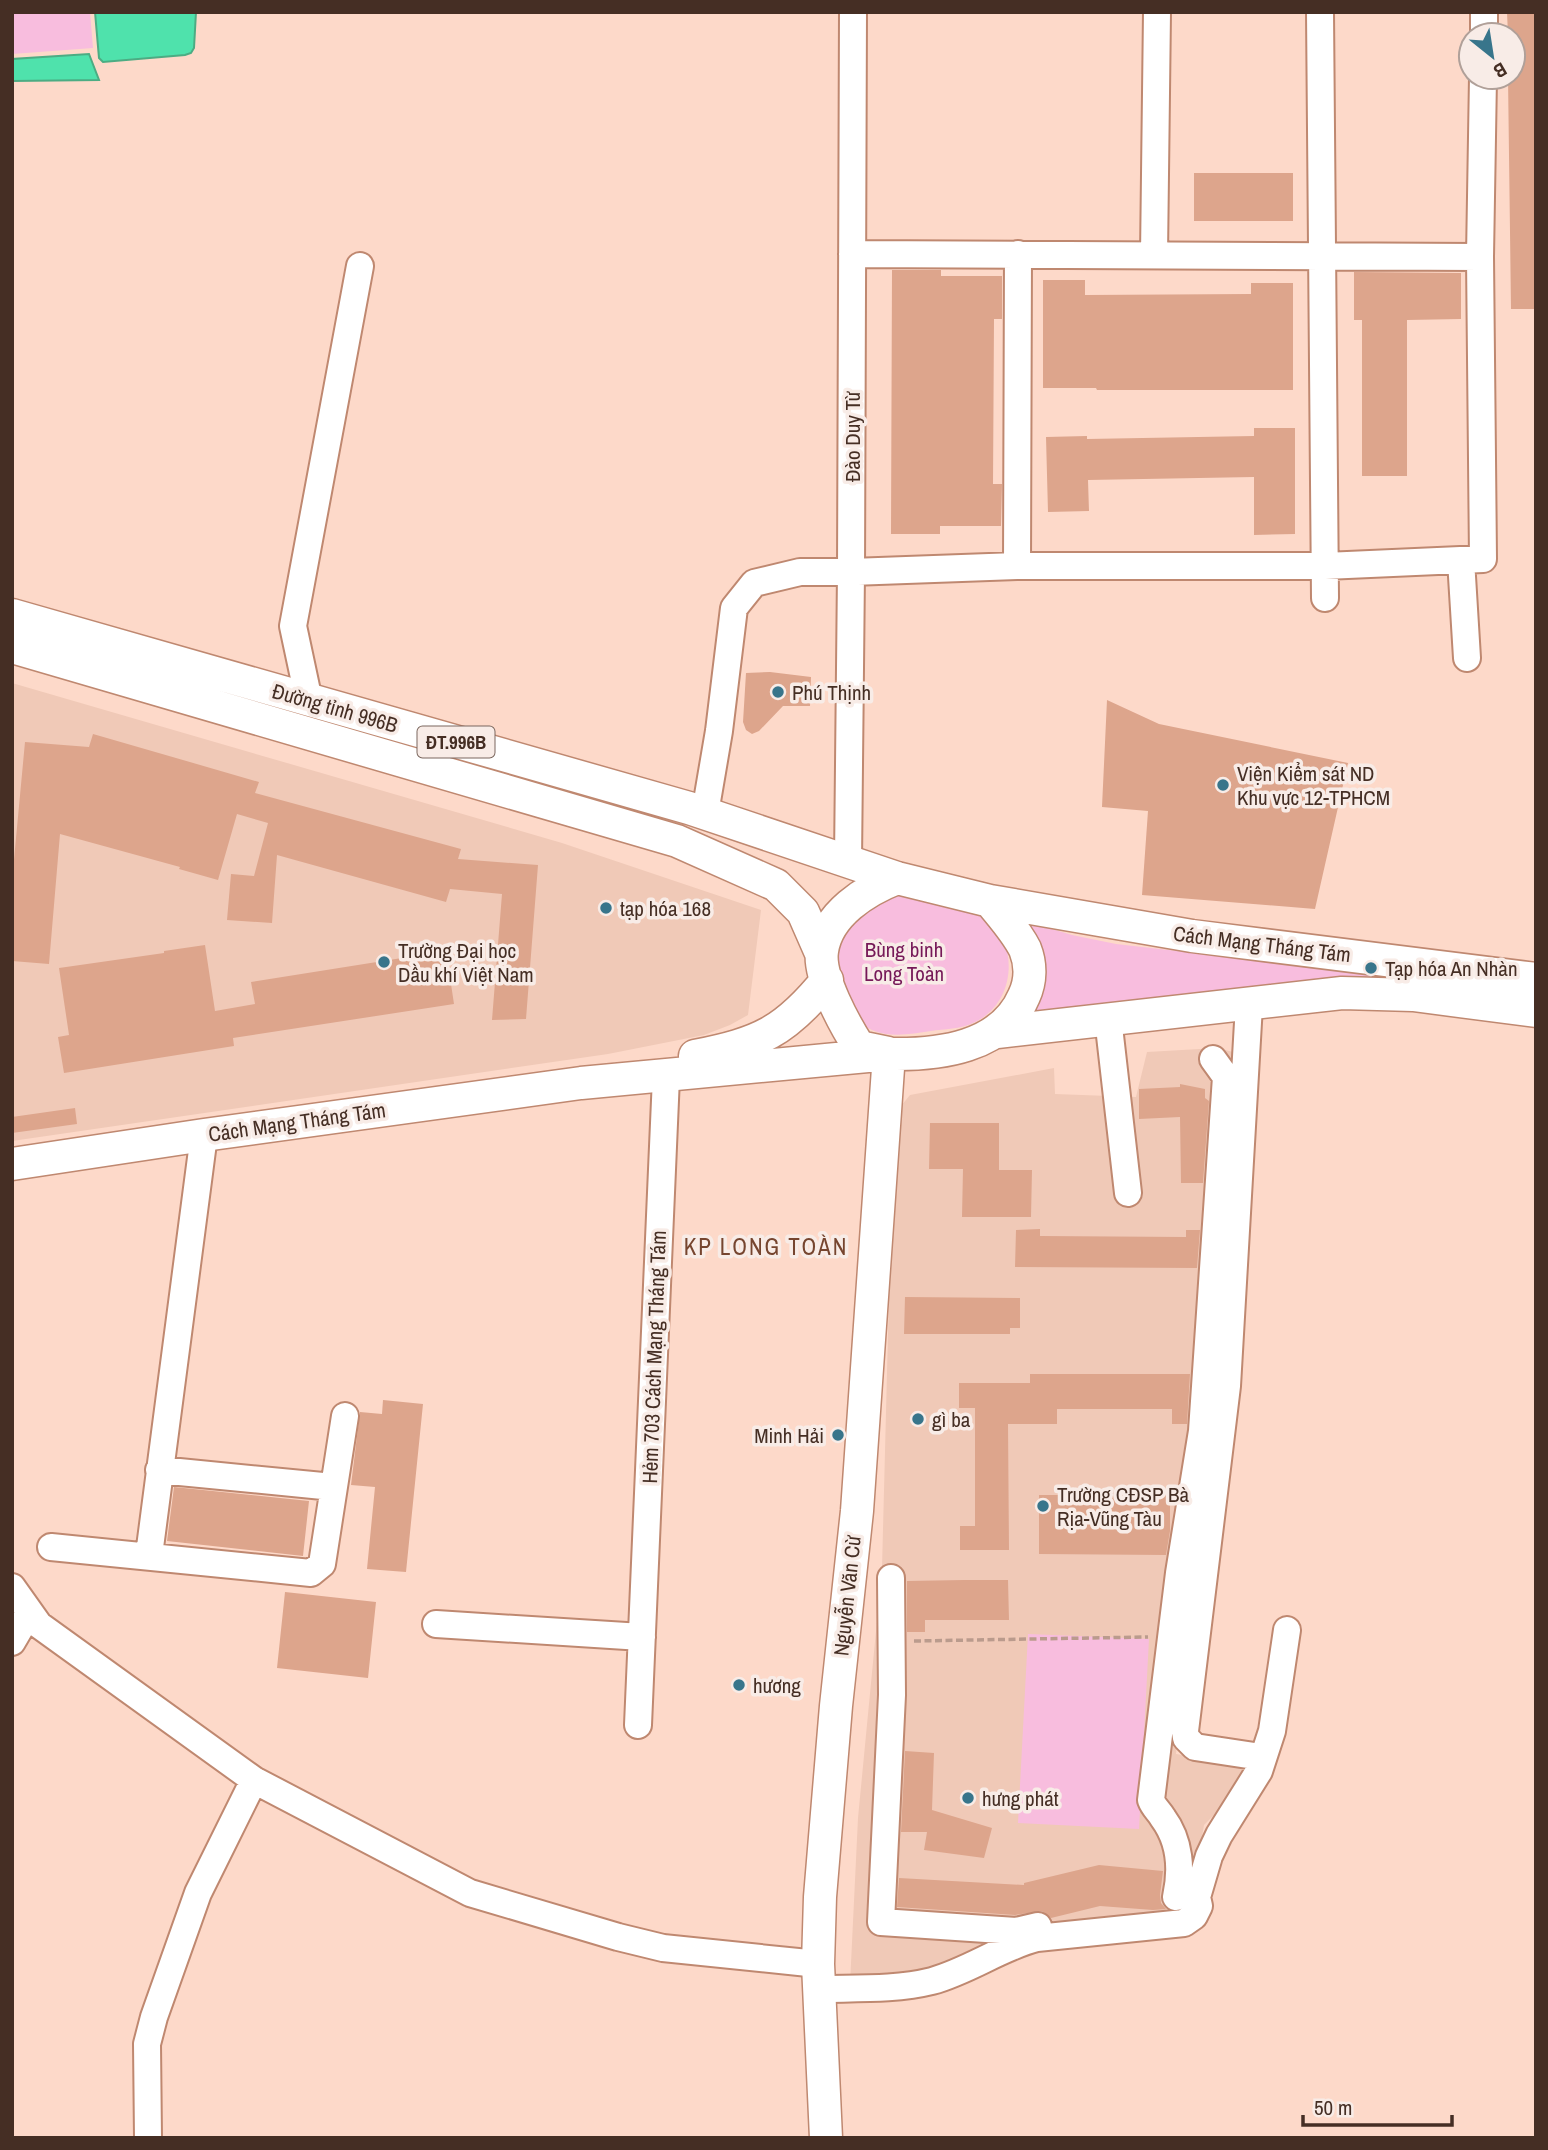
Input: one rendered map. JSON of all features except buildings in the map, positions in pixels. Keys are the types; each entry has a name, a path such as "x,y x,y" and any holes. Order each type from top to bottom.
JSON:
{"main road":[{"name":"Đường tỉnh 996B","path":"12,615 697,811 897,878"},
{"name":"Đường tỉnh 996B","path":"12,647 677,841 776,885 803,912 824,967"},
{"path":"677,841 697,811"},
{"path":"897,878 990,901 1013,929 1026,951 1030,972 1027,991 1018,1011 998,1032 979,1041 926,1055 889,1054 859,1047 834,1001 824,967 826,937 836,920 854,901 874,887 897,878"},
{"name":"Cách Mạng Tháng Tám","path":"990,901 1192,936 1536,978"},
{"name":"Cách Mạng Tháng Tám","path":"581,1083 735,1048 766,1037 790,1021 824,967"},
{"name":"Cách Mạng Tháng Tám","path":"998,1032 1342,993 1413,995 1536,1011"},
{"name":"Cách Mạng Tháng Tám","path":"12,1164 581,1083 889,1054"},
{"name":"Nguyễn Văn Cừ","path":"826,2138 819,1977 820,1897 836,1706 857,1511 889,1054"}],"street":[{"name":"Đào Duy Từ","path":"848,861 853,12"},
{"path":"1154,255 1157,12"},
{"path":"1320,12 1325,598"},
{"path":"697,811 719,731 734,608 754,583 800,572 1017,566 1325,566 1483,559 1480,257 1483,91"},
{"path":"852,254 1480,257"},
{"path":"1017,566 1018,254"},
{"path":"309,701 293,626 360,266"},
{"path":"1461,560 1466,658"},
{"path":"1249,1005 1226,1397 1185,1731 1186,1738 1195,1747 1261,1758"},
{"path":"1108,1018 1128,1193"},
{"path":"1176,1897 1180,1860 1164,1819 1151,1800 1178,1573 1202,1431 1226,1077 1213,1059"},
{"name":"Hẻm 703 Cách Mạng Tháng Tám","path":"638,1725 666,1077"},
{"path":"149,1555 204,1135"},
{"path":"51,1547 311,1573 322,1564 345,1416"},
{"path":"159,1470 333,1487"},
{"path":"891,1578 892,1695 881,1922 1016,1931 1079,1917"},
{"path":"12,1587 39,1625 254,1780 470,1894 663,1948 819,1977 903,1986 932,1981 1021,1942 1037,1938 1184,1923 1194,1916 1199,1906 1197,1897 1209,1856 1227,1820 1259,1771 1274,1717 1287,1630"},
{"path":"12,1642 29,1613"},
{"path":"436,1625 642,1637"},
{"path":"148,2138 147,2044 154,2017 198,1893 254,1780"}],"path":[{"path":"890,1641 1171,1637"}],"shaded area":[{"path":"95,12 196,12 194,48 191,53 185,55 103,62 99,58"},
{"path":"89,54 99,80 12,81 12,59"},
{"name":"Trường Đại học Dầu khí Việt Nam","path":"12,683 562,843 761,910 748,1015 704,1035 608,1054 12,1141"},
{"name":"Trường CĐSP Bà Rịa-Vũng Tàu","path":"1217,1048 1237,1053 1210,1443 1176,1754 1245,1765 1246,1783 1204,1825 1189,1912 1086,1919 1016,1938 926,1977 850,1984 858,1818 882,1569 889,1294 901,1106 910,1095 1054,1068 1055,1094 1136,1097 1147,1052"}],"green space":[{"path":"12,12 90,12 93,48 12,54"},
{"name":"Bùng binh Long Toàn","path":"883,892 982,911 994,925 1002,937 1007,953 1008,977 1000,999 984,1017 958,1028 894,1035 867,1028 843,1006 836,990 829,944"},
{"path":"1025,921 1116,944 1353,971 1457,988 1456,994 1022,1020"},
{"path":"1028,1634 1149,1639 1139,1829 1018,1823"}],"place":[{"name":"Phú Thịnh","path":"778,692"},
{"name":"Viện Kiểm sát ND Khu vực 12-TPHCM","path":"1223,785"},
{"name":"tạp hóa 168","path":"606,908"},
{"name":"Trường Đại học Dầu khí Việt Nam","path":"384,962"},
{"name":"Tạp hóa An Nhàn","path":"1371,968"},
{"name":"gì ba","path":"918,1419"},
{"name":"Minh Hải","path":"838,1435"},
{"name":"Trường CĐSP Bà Rịa-Vũng Tàu","path":"1043,1506"},
{"name":"hương","path":"739,1685"},
{"name":"hưng phát","path":"968,1798"}],"district":[{"name":"KP LONG TOÀN","path":"766,1246"}]}
